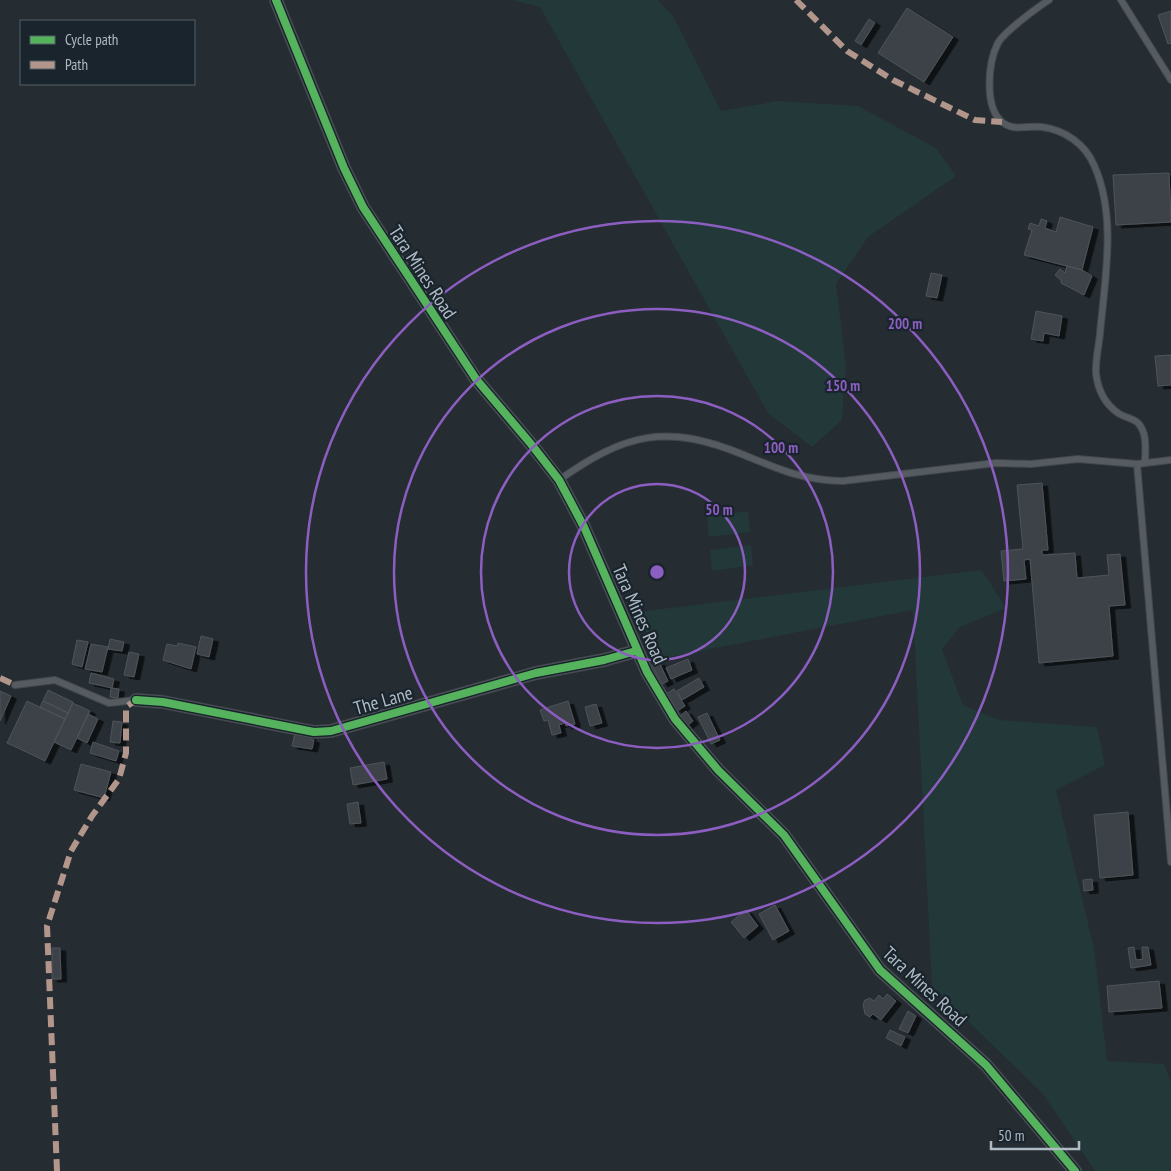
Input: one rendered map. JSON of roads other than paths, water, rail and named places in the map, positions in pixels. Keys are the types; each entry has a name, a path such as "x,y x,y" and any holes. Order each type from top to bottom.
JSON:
{"street":[{"name":"Tara Mines Road","path":"276,0 344,168 363,208 476,379 532,444 559,480 584,526 636,650 652,682 675,719 718,770 784,835 880,970 986,1065 1075,1171"},
{"name":"The Lane","path":"136,700 163,702 314,732 331,731 536,673 604,660 636,650"}],"lane":[{"path":"1049,0 1034,10 998,43 988,83 994,111 1002,122 1016,128 1042,127 1066,134 1085,149 1094,164 1102,185 1108,238 1096,374 1102,397 1118,413 1138,423 1146,440 1145,463"},
{"path":"1121,0 1171,80"},
{"path":"559,480 597,455 628,441 646,437 675,436 707,441 785,473 824,481 843,481 996,463 1031,464 1078,458 1137,464 1171,460"},
{"path":"1137,464 1171,862"},
{"path":"15,685 55,680 109,704 136,700"}]}
